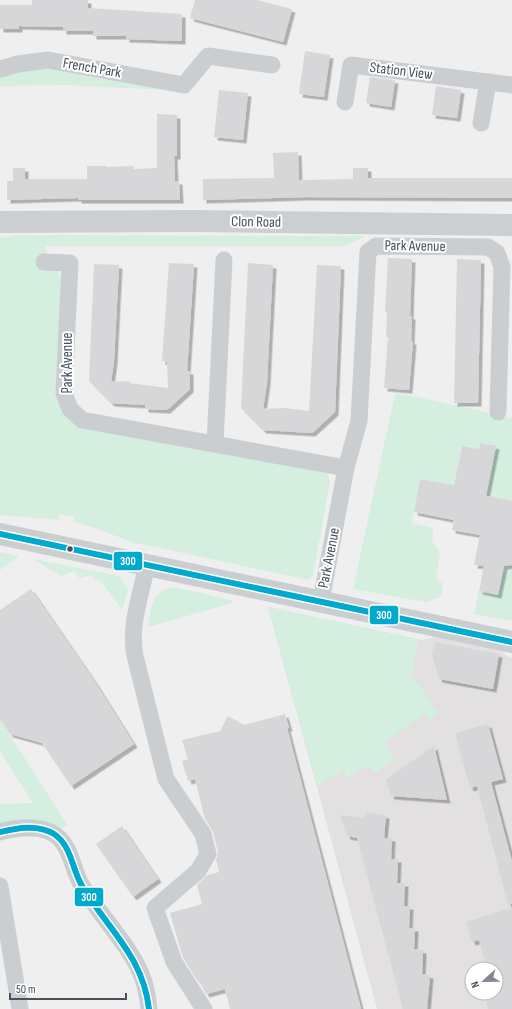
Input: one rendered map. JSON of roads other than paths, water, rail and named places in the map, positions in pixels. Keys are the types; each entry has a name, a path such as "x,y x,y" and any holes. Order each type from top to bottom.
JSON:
{"main road":[{"name":"Clon Road","path":"0,222 512,225"}],"street":[{"name":"French Park","path":"0,69 18,64 48,60 184,85 208,56 272,65"},
{"name":"Station View","path":"345,102 351,65 512,85"},
{"path":"482,123 488,82"},
{"name":"Park Avenue","path":"321,601 346,468 359,422 368,252 376,246 488,247 497,253 502,267 498,412"},
{"path":"215,444 224,260"},
{"name":"Park Avenue","path":"44,262 70,263 64,393 70,409 82,420 346,468"},
{"path":"0,534 321,601 392,618 512,642"},
{"path":"147,565 133,629 135,656 166,779 203,834 208,854 198,871 155,908 174,962 204,1009"},
{"path":"0,832 10,829 38,828 51,832 59,838 66,848 81,884 126,949 143,978 149,1009"},
{"path":"0,886 20,1009"}]}
